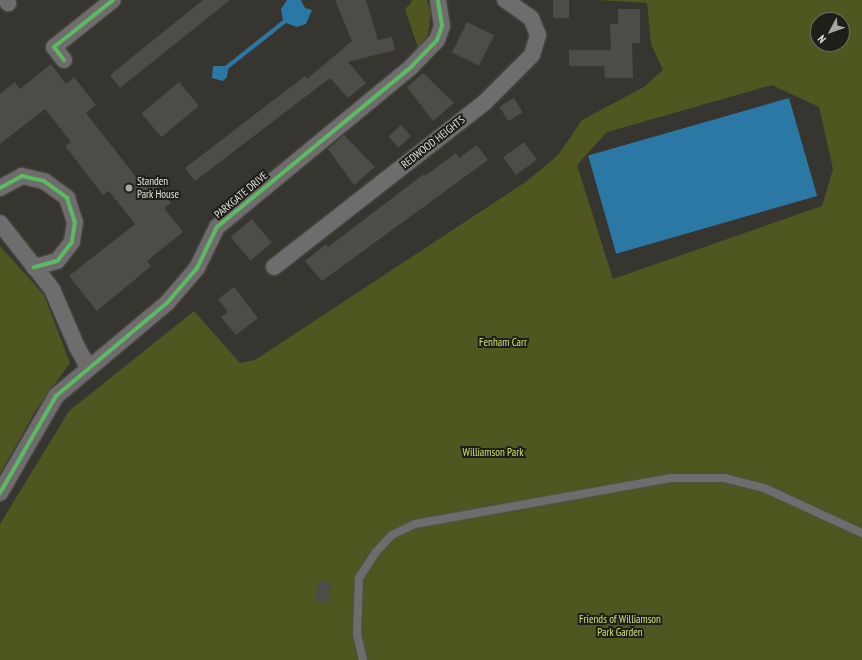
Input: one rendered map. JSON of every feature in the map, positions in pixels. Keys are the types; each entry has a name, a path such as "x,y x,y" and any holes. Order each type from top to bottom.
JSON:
{"street":[{"path":"64,60 54,47 113,0"},
{"name":"PARKGATE DRIVE","path":"0,493 56,396 88,367 167,303 197,268 217,227 411,67 437,40 442,26 438,0"},
{"name":"REDWOOD HEIGHTS","path":"274,267 485,102 532,56 538,35 530,18 505,0"},
{"path":"0,188 22,176 44,181 68,198 75,222 72,242 57,261 34,267"},
{"path":"0,223 52,289 77,348 88,367"}],"lane":[{"path":"363,660 357,634 356,598 359,578 375,553 392,535 415,524 672,478 724,478 764,488 862,533"}],"green space":[{"path":"411,0 427,0 431,12 428,35 418,48 405,9 412,2"},
{"name":"Fenham Carr","path":"598,0 862,0 862,660 0,660 0,524 69,411 194,311 240,363 255,360 527,181 558,155 582,120 644,87 663,70 651,44 647,3","holes":["772,85 819,107 833,169 822,206 613,279 577,165 607,132"]},
{"path":"0,246 44,295 70,363 36,410 0,474"}],"water":[{"path":"287,0 301,0 305,8 312,10 306,24 297,27 286,23 228,69 227,77 223,81 212,78 213,66 225,66 283,20 281,9"},
{"path":"789,98 817,196 616,254 588,156"}],"building":[{"path":"203,0 230,0 120,88 110,75"},
{"path":"335,0 366,0 378,40 392,37 395,50 348,62 366,83 348,98 330,78 195,181 185,168 305,76 307,79 352,41"},
{"path":"553,0 569,0 569,18 553,18"},
{"path":"618,9 640,9 640,43 632,43 633,78 605,78 604,66 569,66 569,50 611,50 610,24 618,24"},
{"path":"467,22 494,35 479,66 452,53"},
{"name":"Standen Park House","path":"51,64 66,84 74,77 96,105 86,113 143,186 152,179 171,203 164,208 183,232 147,261 151,266 97,311 69,276 135,224 109,191 103,195 65,146 71,142 45,109 0,144 0,94 15,82 20,89"},
{"path":"423,73 454,103 433,121 407,87"},
{"path":"179,82 199,106 161,137 141,113"},
{"path":"514,98 523,113 508,121 499,107"},
{"path":"401,125 411,136 398,148 388,136"},
{"path":"344,135 375,167 354,185 328,149"},
{"path":"524,142 537,160 516,175 503,157"},
{"path":"477,145 488,160 322,281 305,261 326,244 328,247 424,174 425,176 456,153 459,158"},
{"path":"252,219 272,243 250,261 231,237"},
{"path":"234,287 258,318 236,335 221,317 228,312 218,299"},
{"path":"319,580 332,583 327,603 314,600"}],"cycle path":[{"path":"64,60 54,47 113,0"},
{"path":"0,493 56,396 167,303 197,268 217,227 411,67 437,40 442,26 438,0"},
{"path":"0,188 22,176 44,181 67,198 75,222 72,242 57,261 34,267"}],"place":[{"name":"Standen Park House","path":"129,188"}],"park label":[{"name":"Williamson Park","path":"493,452"},
{"name":"Friends of Williamson Park Garden","path":"620,626"}]}
